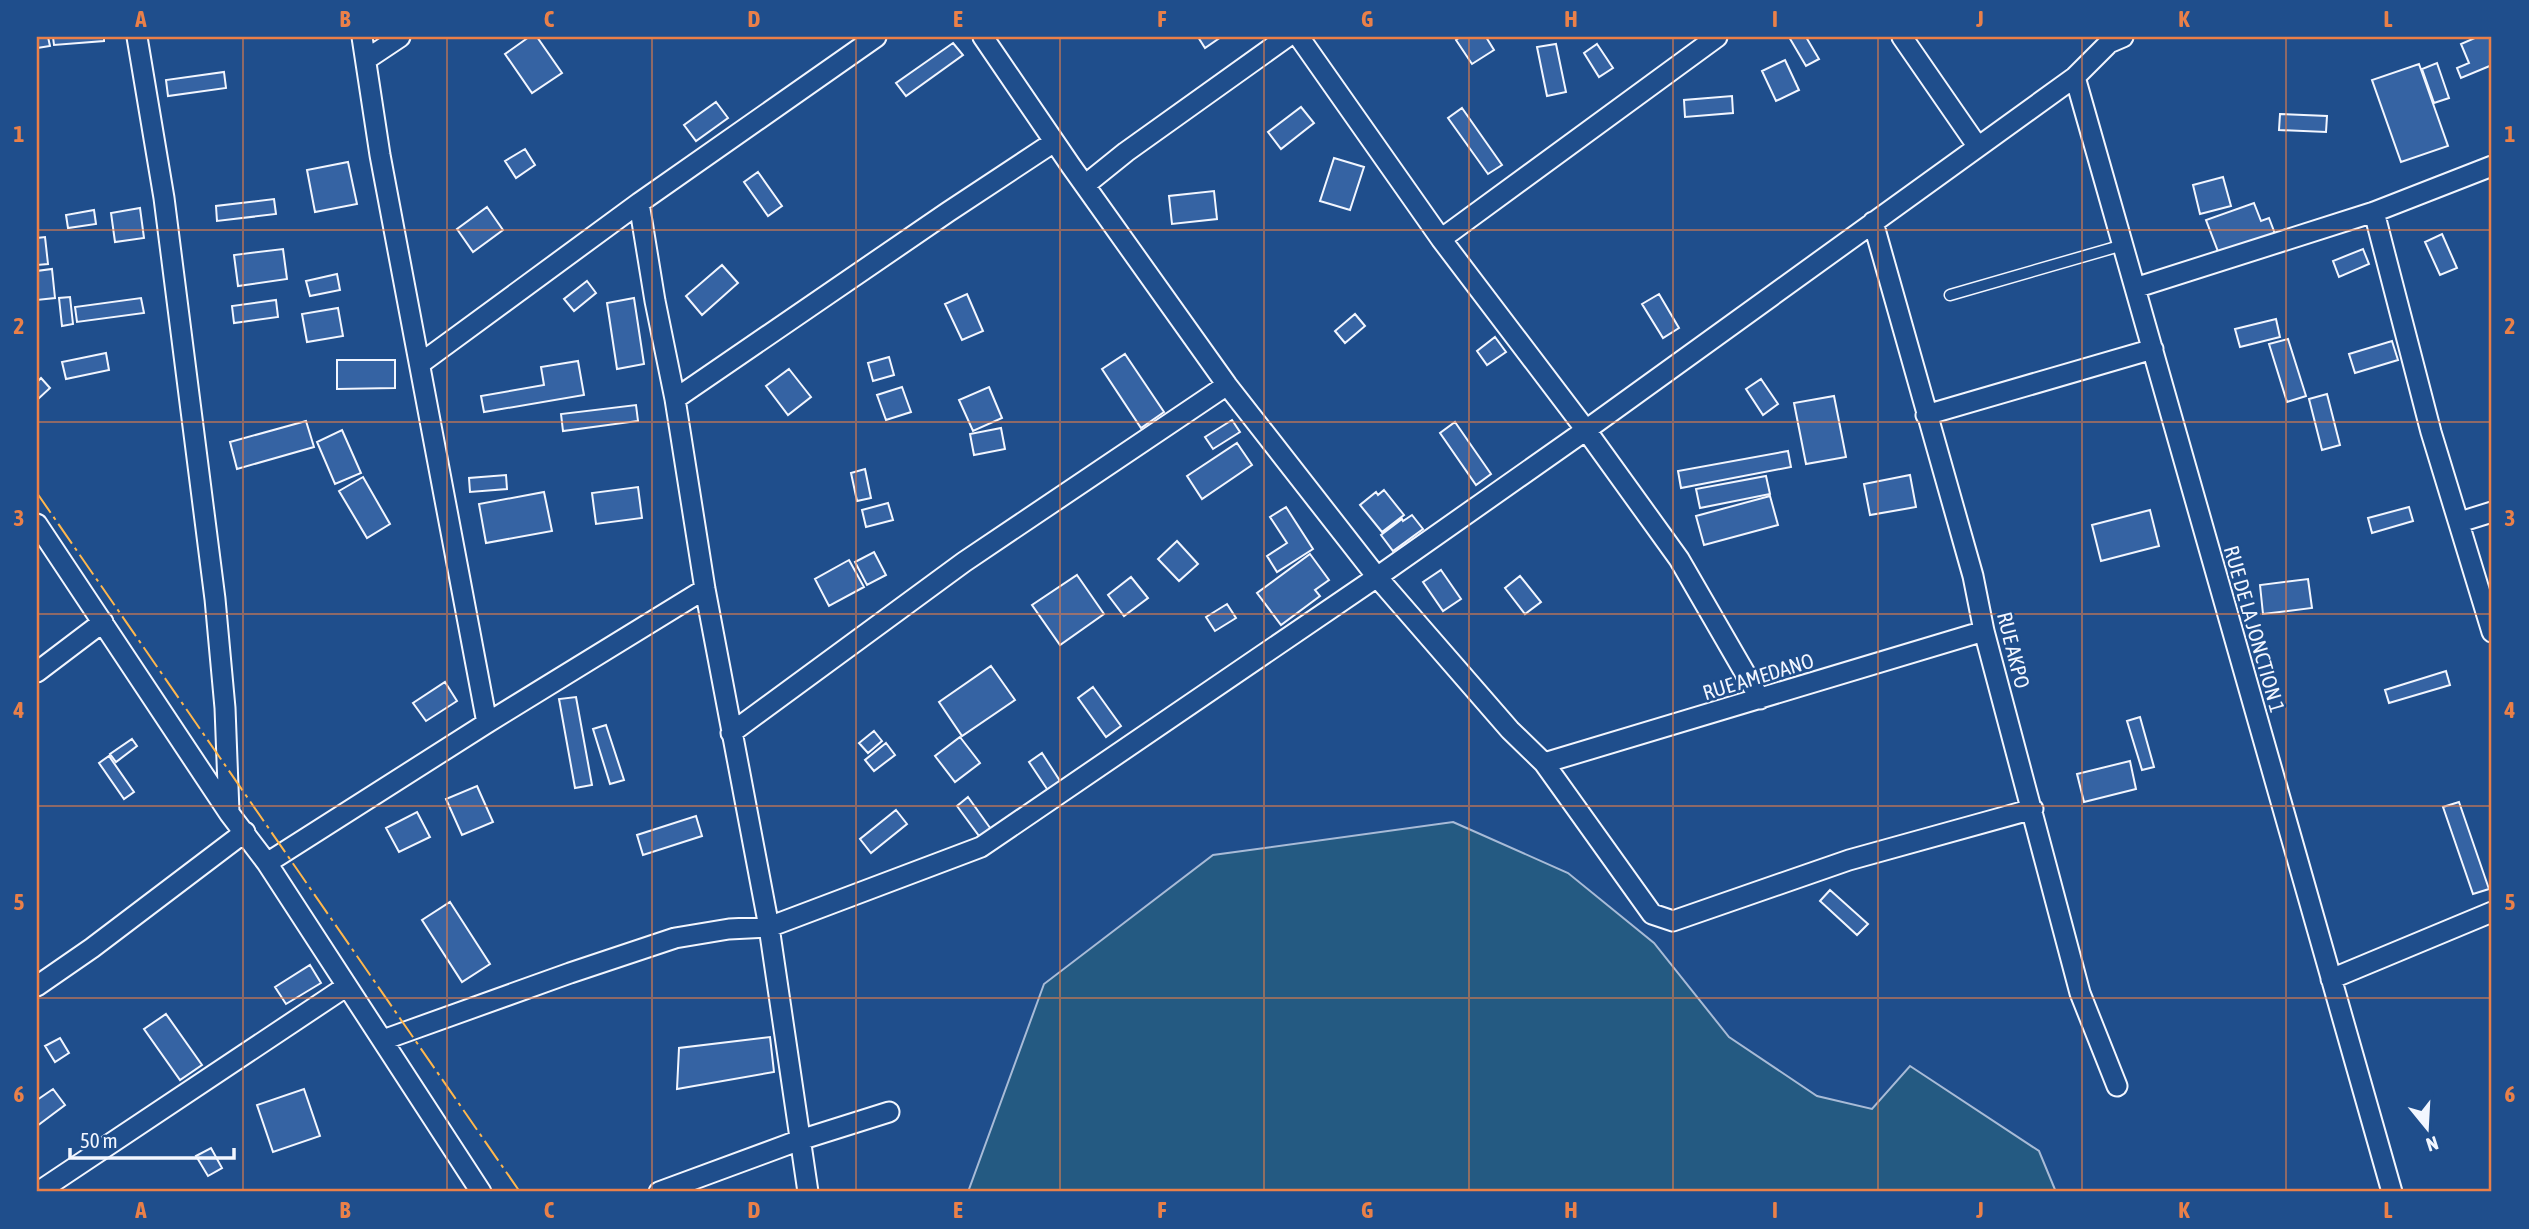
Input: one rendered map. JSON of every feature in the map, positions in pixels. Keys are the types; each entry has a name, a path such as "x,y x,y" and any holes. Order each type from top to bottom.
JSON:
{"street":[{"path":"137,37 166,212 215,599 225,708 229,813"},
{"path":"362,37 380,155 487,723"},
{"path":"367,60 400,37"},
{"path":"421,363 639,203 876,37"},
{"path":"983,37 1227,385 1377,577 1510,730 1544,763 1652,914 1673,921 1849,860 2033,809"},
{"path":"1085,185 1126,152 1287,37"},
{"path":"1299,37 1441,239 1586,430 1679,559 1760,699"},
{"path":"1441,239 1717,37"},
{"path":"1902,37 1978,147"},
{"path":"383,1040 570,972 675,938 729,929 769,927 981,847 1377,577 1586,430 2075,78 2109,43 2123,37"},
{"name":"RUE DE LA JONCTION 1","path":"2075,78 2392,1192"},
{"path":"675,399 1055,142"},
{"path":"2135,288 2374,212 2492,166"},
{"path":"639,203 675,399 705,589 769,927 808,1192"},
{"path":"2374,212 2431,432 2492,632"},
{"name":"RUE AKPO","path":"1873,222 1973,576 1984,631 2080,993 2117,1086"},
{"path":"1926,415 2152,349"},
{"path":"732,733 964,562 1227,385"},
{"path":"2460,522 2492,512"},
{"path":"37,524 229,813 267,863 481,1192"},
{"path":"267,863 705,589"},
{"path":"37,672 103,622"},
{"name":"RUE AMEDANO","path":"1544,763 1984,631"},
{"path":"37,986 245,832"},
{"path":"2331,979 2492,912"},
{"path":"38,1192 347,986"},
{"path":"659,1192 800,1140 889,1112"}],"lane":[{"path":"1950,295 2123,245"}],"shaded area":[{"path":"1453,822 1568,873 1654,943 1729,1037 1817,1096 1872,1109 1910,1066 2039,1151 2056,1192 968,1192 1044,984 1213,855"}],"building":[{"path":"37,37 48,37 50,46 37,48"},
{"path":"53,37 104,37 104,41 54,45"},
{"path":"529,37 537,37 562,73 532,93 505,54"},
{"path":"1198,37 1221,37 1205,48"},
{"path":"1460,37 1486,37 1494,50 1472,64 1456,40"},
{"path":"1789,37 1806,37 1819,59 1806,66"},
{"path":"2477,37 2492,37 2492,65 2461,78 2457,68 2469,63 2461,44"},
{"path":"953,43 963,55 906,96 896,83"},
{"path":"1556,44 1566,92 1547,96 1537,47"},
{"path":"1597,44 1613,68 1599,77 1584,53"},
{"path":"1785,60 1799,90 1776,101 1762,71"},
{"path":"2437,63 2449,98 2434,103 2422,69"},
{"path":"2419,64 2448,146 2401,162 2372,80"},
{"path":"224,72 226,88 168,96 166,80"},
{"path":"1732,96 1733,113 1685,117 1684,100"},
{"path":"716,102 728,118 696,141 684,125"},
{"path":"1301,107 1314,123 1281,149 1268,132"},
{"path":"1462,108 1502,165 1488,174 1448,118"},
{"path":"2280,114 2327,116 2326,132 2279,130"},
{"path":"525,149 535,165 516,178 505,161"},
{"path":"1334,158 1364,167 1350,210 1320,201"},
{"path":"348,162 357,204 315,212 307,170"},
{"path":"758,172 782,206 768,216 744,182"},
{"path":"2223,177 2231,206 2200,214 2193,185"},
{"path":"1214,191 1217,219 1172,224 1169,196"},
{"path":"274,199 276,214 217,221 216,206"},
{"path":"2254,203 2261,221 2269,218 2275,234 2219,254 2206,220"},
{"path":"487,207 503,230 473,252 457,229"},
{"path":"140,208 144,238 115,242 111,213"},
{"path":"94,210 96,224 68,228 66,215"},
{"path":"2442,234 2457,268 2440,275 2425,242"},
{"path":"45,237 48,264 37,265 37,238"},
{"path":"283,249 287,279 238,286 234,255"},
{"path":"2363,249 2369,264 2339,277 2333,261"},
{"path":"722,265 738,283 702,315 686,296"},
{"path":"52,269 55,298 37,300 37,271"},
{"path":"337,274 340,290 310,296 306,281"},
{"path":"587,281 596,293 574,311 564,299"},
{"path":"967,294 983,331 962,340 945,304"},
{"path":"1659,294 1679,328 1663,338 1642,304"},
{"path":"70,297 73,324 62,326 59,298"},
{"path":"141,298 144,313 77,322 75,307"},
{"path":"634,298 644,364 617,369 607,303"},
{"path":"276,300 278,317 234,323 232,306"},
{"path":"338,308 343,336 307,342 302,314"},
{"path":"1355,314 1365,326 1345,343 1335,331"},
{"path":"2276,319 2280,337 2240,347 2235,329"},
{"path":"1495,337 1506,352 1487,365 1477,351"},
{"path":"2288,339 2306,396 2287,402 2269,344"},
{"path":"2392,341 2398,360 2355,373 2349,354"},
{"path":"106,353 109,370 66,379 62,362"},
{"path":"1125,354 1164,412 1141,428 1102,369"},
{"path":"889,357 894,375 873,381 868,363"},
{"path":"337,360 395,360 395,388 337,389"},
{"path":"578,361 584,395 484,412 481,396 544,385 541,367"},
{"path":"789,369 811,397 788,415 766,386"},
{"path":"41,378 50,388 37,400 37,382"},
{"path":"1761,379 1778,404 1763,415 1746,389"},
{"path":"902,387 911,412 886,420 877,395"},
{"path":"989,387 1002,418 973,431 959,400"},
{"path":"2327,394 2340,445 2322,450 2309,399"},
{"path":"1834,396 1846,457 1806,464 1794,403"},
{"path":"636,405 638,421 563,431 561,414"},
{"path":"1232,420 1240,432 1213,449 1205,437"},
{"path":"306,421 314,447 237,469 230,442"},
{"path":"1455,422 1491,474 1476,485 1440,433"},
{"path":"1001,428 1005,449 974,455 970,434"},
{"path":"342,430 361,473 335,484 317,442"},
{"path":"1237,443 1252,465 1202,499 1187,476"},
{"path":"1788,451 1791,467 1681,488 1678,471"},
{"path":"865,469 871,498 857,501 851,473"},
{"path":"506,475 507,489 470,492 469,478"},
{"path":"1910,475 1916,507 1870,515 1864,484"},
{"path":"1766,476 1770,494 1700,508 1696,489"},
{"path":"363,477 390,524 367,538 339,491"},
{"path":"638,487 642,518 596,524 592,493"},
{"path":"1384,490 1404,515 1382,532 1360,505 1376,492 1378,495"},
{"path":"544,492 552,531 486,543 479,504"},
{"path":"1770,496 1778,525 1704,545 1696,516"},
{"path":"888,503 893,520 866,527 862,510"},
{"path":"1286,507 1313,549 1277,572 1267,556 1287,543 1270,517"},
{"path":"2409,507 2413,521 2372,533 2368,518"},
{"path":"2150,510 2159,546 2101,561 2092,525"},
{"path":"1412,515 1423,529 1393,551 1381,535"},
{"path":"1177,541 1198,564 1179,581 1158,559"},
{"path":"874,552 886,575 867,585 855,562"},
{"path":"1310,554 1329,580 1315,590 1320,596 1281,625 1257,593"},
{"path":"849,560 864,587 829,606 815,579"},
{"path":"1441,570 1461,599 1443,611 1423,582"},
{"path":"1077,575 1104,614 1060,645 1032,605"},
{"path":"1520,576 1541,602 1525,614 1505,588"},
{"path":"1131,577 1148,598 1124,616 1108,595"},
{"path":"2308,579 2312,608 2263,614 2260,585"},
{"path":"1227,604 1236,618 1215,631 1206,617"},
{"path":"991,666 1015,700 962,736 939,702"},
{"path":"2446,671 2450,685 2389,703 2385,690"},
{"path":"445,682 457,701 426,721 413,703"},
{"path":"1093,687 1121,726 1106,737 1078,698"},
{"path":"576,697 592,785 575,788 559,699"},
{"path":"2140,717 2154,767 2142,770 2127,721"},
{"path":"606,725 624,780 610,784 593,729"},
{"path":"874,731 882,741 868,753 859,743"},
{"path":"960,737 980,763 955,782 935,756"},
{"path":"132,739 137,746 116,762 110,754"},
{"path":"886,743 895,755 874,771 865,760"},
{"path":"1042,753 1062,784 1049,792 1029,762"},
{"path":"109,756 134,792 124,799 99,763"},
{"path":"2130,761 2136,789 2084,802 2077,774"},
{"path":"477,786 493,822 462,835 446,799"},
{"path":"968,797 993,832 982,840 957,806"},
{"path":"2459,802 2489,889 2473,894 2443,807"},
{"path":"896,810 907,824 871,853 860,839"},
{"path":"417,812 430,837 399,852 386,828"},
{"path":"696,816 702,836 643,855 637,835"},
{"path":"1830,890 1868,924 1857,935 1820,901"},
{"path":"450,902 490,964 462,982 422,920"},
{"path":"310,965 321,983 286,1004 275,987"},
{"path":"166,1014 202,1065 180,1080 144,1029"},
{"path":"770,1037 774,1072 677,1089 679,1048"},
{"path":"60,1038 69,1053 55,1062 45,1046"},
{"path":"53,1089 65,1105 37,1126 37,1100"},
{"path":"304,1089 320,1136 273,1152 257,1105"},
{"path":"211,1148 222,1168 208,1176 196,1156"}],"power":[{"path":"37,493 520,1192"}]}
